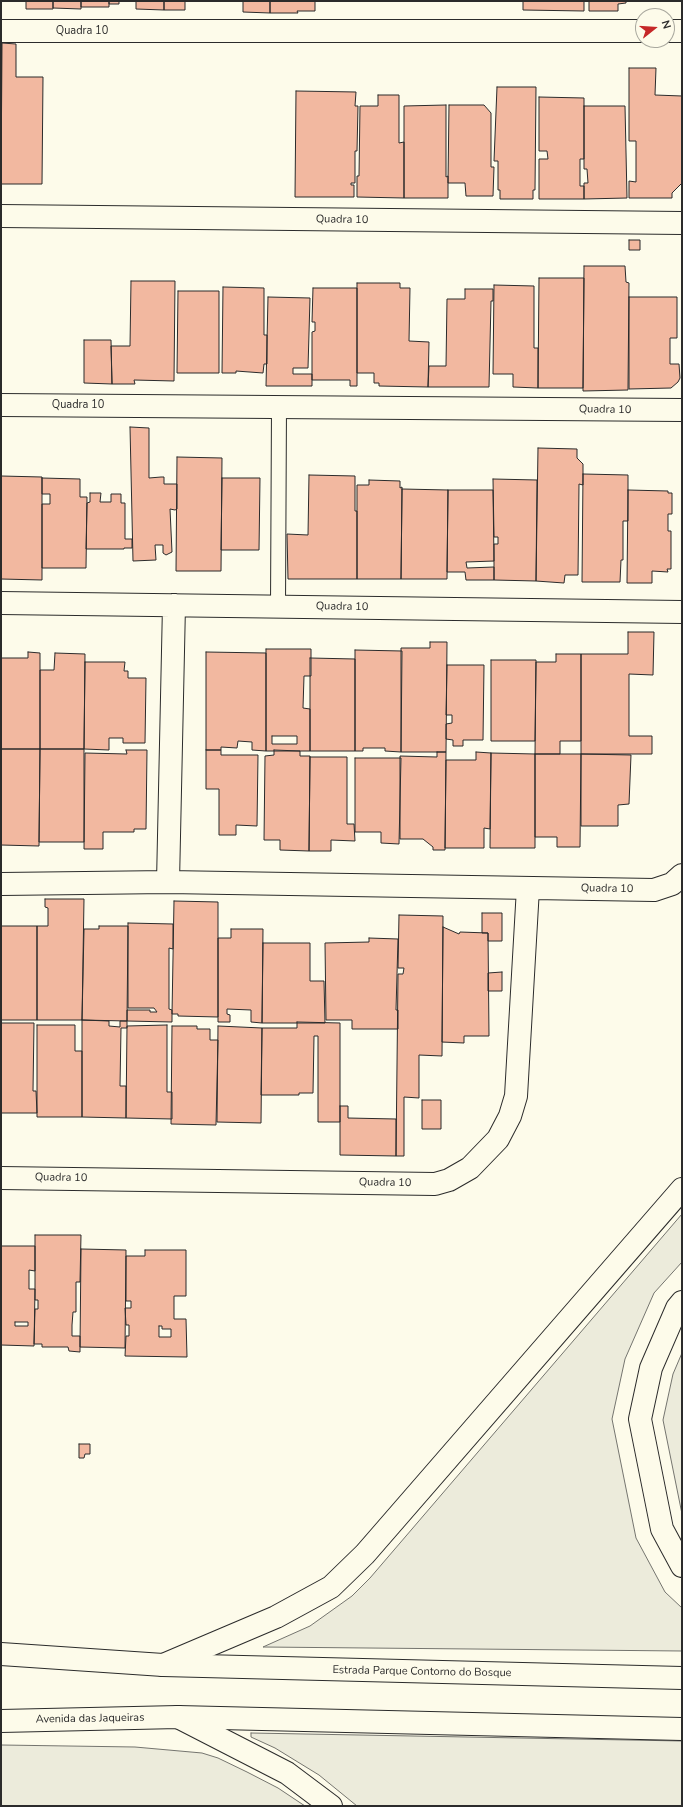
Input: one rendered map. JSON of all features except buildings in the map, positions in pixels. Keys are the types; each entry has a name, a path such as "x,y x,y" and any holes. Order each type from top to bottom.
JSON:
{"main road":[{"name":"Quadra 10","path":"1,31 635,31"},
{"name":"Quadra 10","path":"1,216 682,223"},
{"name":"Quadra 10","path":"1,405 682,410"},
{"name":"Quadra 10","path":"1,603 174,604 682,612"},
{"path":"168,882 174,604"},
{"name":"Quadra 10","path":"1,884 168,882 654,890 672,884 682,875"},
{"name":"Quadra 10","path":"1,1178 434,1184 450,1180 470,1168 498,1139 510,1116 516,1096 528,888"},
{"path":"1,1654 163,1665 276,1618 331,1587 365,1554 682,1189"},
{"path":"682,1302 677,1308 651,1368 640,1419 662,1529 682,1566"},
{"name":"Estrada Parque Contorno do Bosque","path":"163,1665 682,1678"},
{"path":"178,1717 682,1729"},
{"path":"178,1717 287,1773 332,1806"},
{"name":"Avenida das Jaqueiras","path":"1,1721 178,1717"}],"lane":[{"path":"278,606 279,406"}],"shaded area":[{"path":"682,1214 682,1262 654,1293 625,1359 612,1419 636,1538 665,1592 682,1608 682,1651 263,1647 310,1626 352,1596 370,1578"},
{"path":"682,1353 682,1514 663,1420 673,1374"},
{"path":"251,1733 682,1741 682,1806 357,1806 319,1775 275,1748 251,1737"},
{"path":"1,1745 135,1747 202,1753 218,1758 247,1772 278,1788 305,1806 1,1806"}]}
